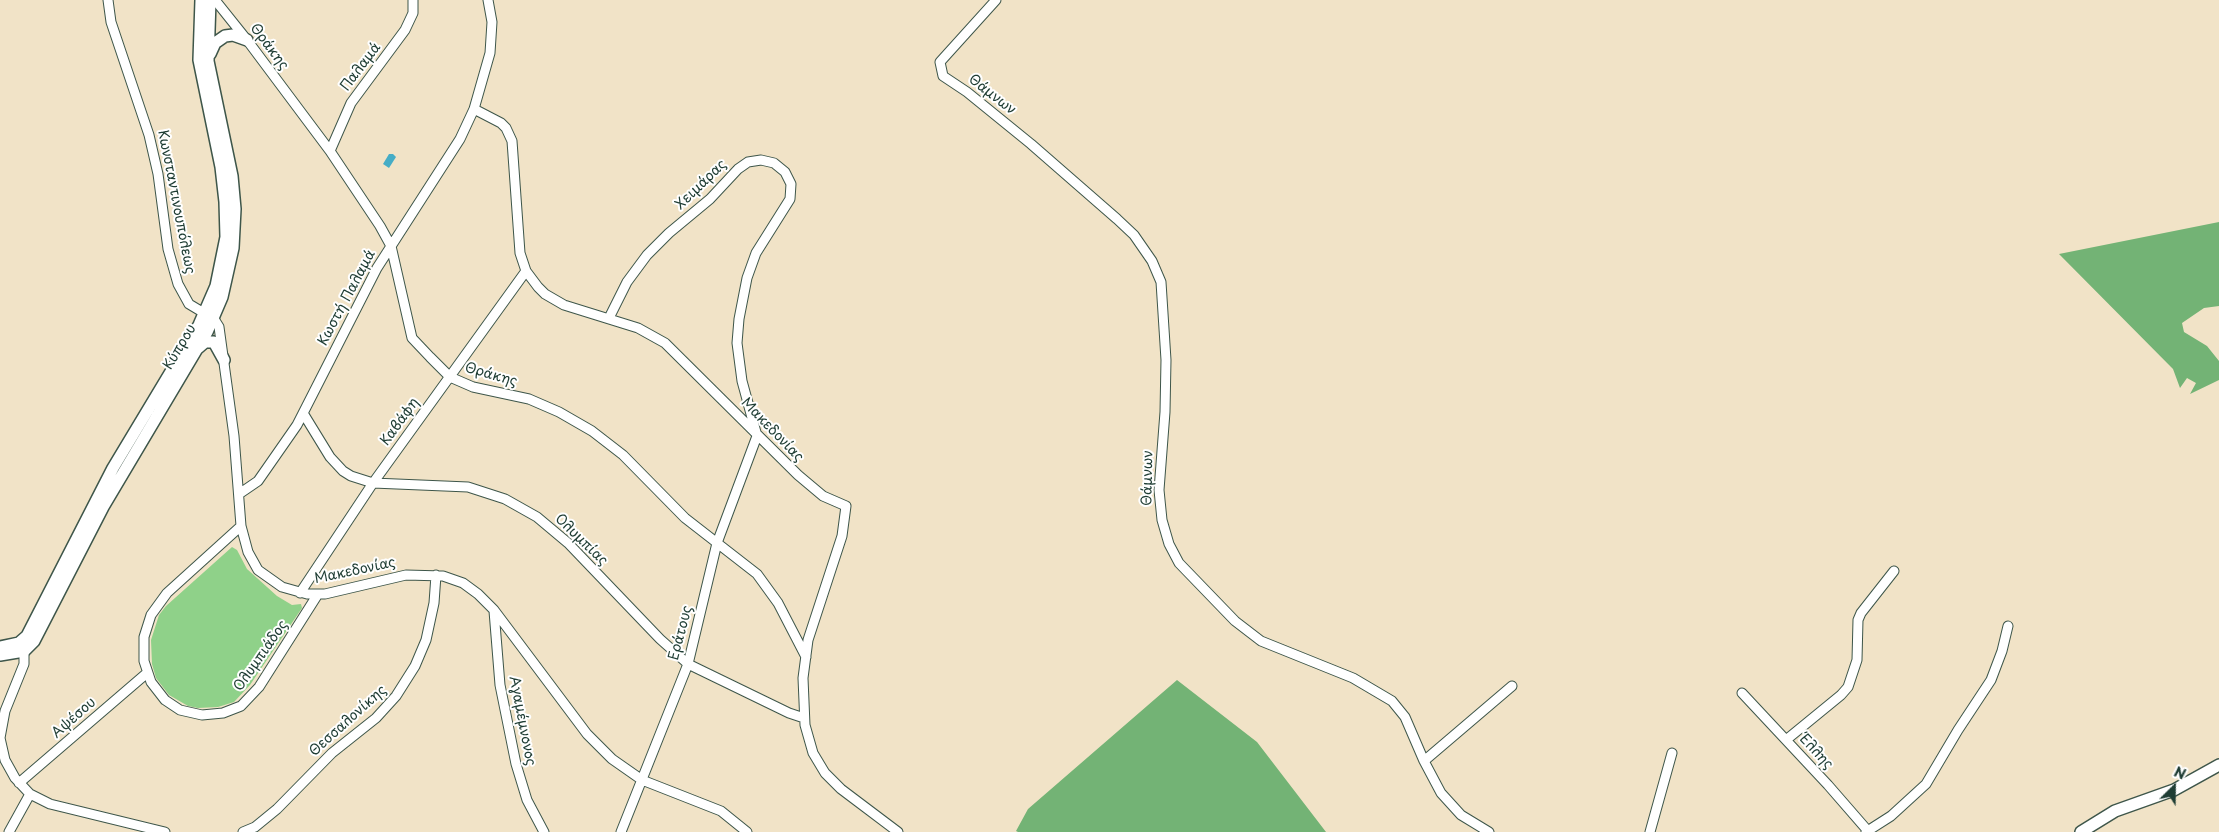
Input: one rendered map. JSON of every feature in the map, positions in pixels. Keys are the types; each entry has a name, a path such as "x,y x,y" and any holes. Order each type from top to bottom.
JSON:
{"main road":[{"name":"Κύπρου","path":"21,647 34,641 112,491 198,348 209,317 226,237 226,219 221,167 199,60 201,0"},
{"name":"Κύπρου","path":"21,647 113,468 222,297 233,248 235,210 230,168 208,61 210,0"},
{"path":"208,61 215,43 224,36 233,35 247,40"},
{"path":"198,348 205,342 214,342 224,360"},
{"path":"0,647 21,647"},
{"path":"0,655 21,647"},
{"path":"2081,832 2115,811 2174,790 2219,765"}],"street":[{"name":"Κωνσταντινουπόλεως","path":"108,0 111,22 150,135 158,174 168,249 178,284 189,304 209,317"},
{"name":"Θράκης","path":"215,0 330,151 380,226 390,246 412,338 450,377 473,387 529,399 559,412 592,431 623,455 685,518 747,565 765,583 778,603 806,657"},
{"name":"Παλαμά","path":"330,151 351,103 405,30 413,13 413,0"},
{"path":"474,109 490,53 492,22 488,0"},
{"name":"Θάμνων","path":"996,0 940,62 943,76 967,92 1032,144 1118,219 1134,235 1152,260 1161,282 1166,360 1166,412 1159,490 1162,520 1169,544 1179,563 1235,621 1261,641 1339,672 1388,698 1405,717 1438,788 1466,820 1489,832"},
{"name":"Μακεδονίας","path":"474,109 501,123 506,128 512,141 520,253 526,271 538,287 554,301 638,328 665,343 757,436 812,488 826,498 846,506 843,531 813,622 806,657 803,686 804,718 813,752 825,773 841,789 898,832"},
{"name":"Κωστή Παλαμά","path":"239,494 258,481 303,413 359,302 390,246 450,155 474,109"},
{"name":"Χειμάρας","path":"609,318 627,282 648,255 669,233 710,199 738,168 748,162 761,160 774,163 781,168 791,184 790,199 756,253 747,278 739,319 737,343 742,380 757,436"},
{"name":"Καβάφη","path":"300,593 373,483 526,271"},
{"name":"Μακεδονίας","path":"209,317 219,327 239,494 241,526 248,552 258,570 275,584 300,593 318,594 398,576 436,575 449,577 463,583 478,594 494,610 593,741 618,764 642,780 714,808 747,832"},
{"name":"Ολυμπίας","path":"303,413 325,450 338,466 351,476 373,483 468,488 505,499 520,507 554,530 660,639 688,664 789,714 804,718"},
{"name":"Εράτους","path":"621,832 688,664 717,543 757,436"},
{"name":"Ολυμπιάδος","path":"241,526 168,593 154,610 144,637 144,655 147,673 161,696 180,710 210,715 236,709 247,701 259,687 318,594"},
{"path":"1786,740 1842,695 1848,687 1857,660 1858,620 1860,613 1894,571"},
{"name":"Θεσσαλονίκης","path":"243,832 255,827 277,809 321,763 349,738 376,718 396,696 415,666 426,640 435,595 436,575"},
{"name":"Αγαμέμνονος","path":"494,610 500,685 516,764 527,800 544,832"},
{"path":"1867,831 1891,816 1913,797 1931,776 1991,680 2002,651 2008,626"},
{"path":"21,647 24,664 5,712 0,738 5,760 19,783 30,794 45,803 70,811 165,832"},
{"name":"Αψέσου","path":"19,783 147,673"},
{"path":"1424,761 1512,686"},
{"name":"Έλλης","path":"1742,693 1867,831"},
{"path":"1650,832 1672,752"},
{"path":"9,832 30,794"}],"green space":[{"path":"2219,222 2219,306 2204,308 2182,323 2184,332 2207,346 2219,361 2219,380 2190,394 2196,383 2187,378 2180,388 2173,369 2059,254"},
{"path":"232,547 237,550 247,569 277,596 292,605 301,604 302,608 250,685 234,702 218,707 198,708 188,706 169,695 156,678 152,664 151,640 159,615 166,606"},
{"path":"1177,680 1257,742 1326,832 1016,831 1028,809"}],"water":[{"path":"389,154 393,154 396,157 389,168 383,164"}]}
